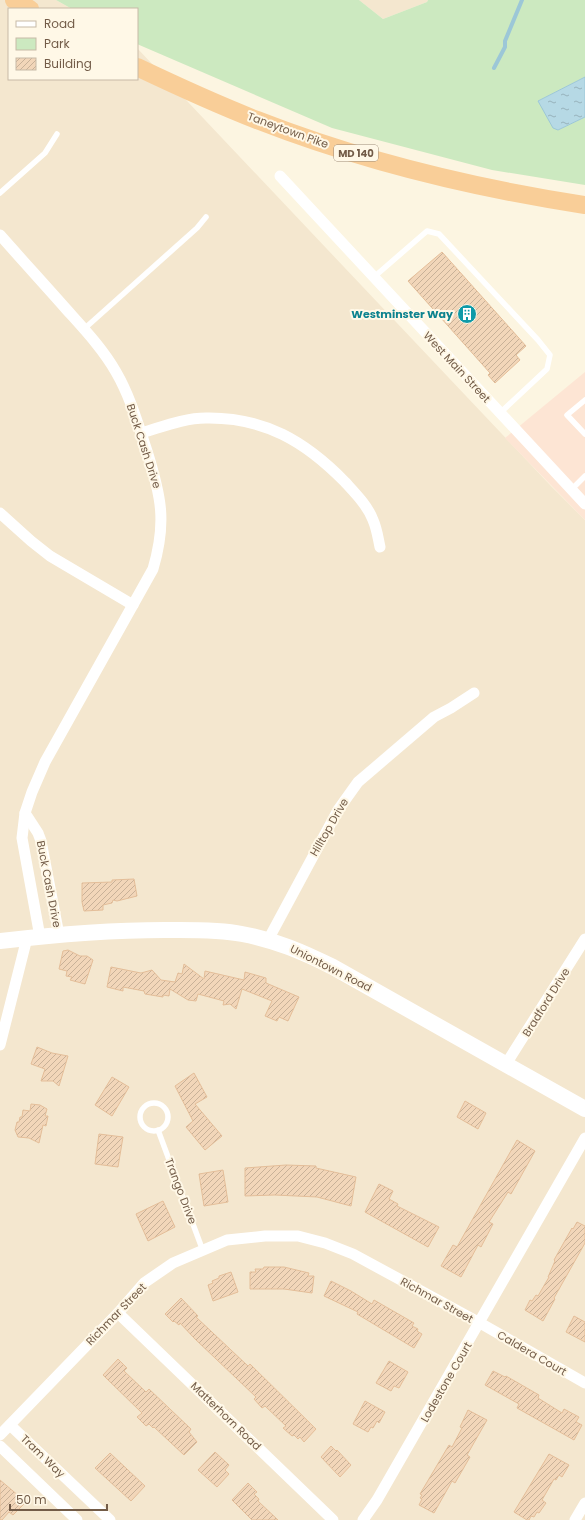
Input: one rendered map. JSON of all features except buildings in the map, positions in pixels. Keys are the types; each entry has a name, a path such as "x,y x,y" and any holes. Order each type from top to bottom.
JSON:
{"highway":[{"path":"14,0 28,8"},
{"name":"Taneytown Pike","path":"138,67 215,103 328,145 399,166 484,187 585,205"}],"main road":[{"name":"Uniontown Road","path":"0,942 33,937 111,931 183,930 241,933 268,940 290,947 333,967 585,1109"}],"street":[{"name":"West Main Street","path":"280,176 585,504"},
{"name":"Buck Cash Drive","path":"0,235 84,328 116,372 126,392 155,475 160,496 162,517 161,537 153,569 45,762 25,813 22,838 33,937"},
{"path":"141,433 185,420 221,418 254,424 288,436 322,459 354,491 373,520 380,547"},
{"path":"0,513 50,556 132,605"},
{"name":"Hilltop Drive","path":"268,940 338,810 354,787 434,717 474,693"},
{"name":"Buck Cash Drive","path":"25,813 38,833 59,935"},
{"path":"0,1045 33,937"},
{"name":"Bradford Drive","path":"506,1064 585,939"},
{"name":"Lodestone Court","path":"363,1520 377,1500 480,1323 585,1138"},
{"name":"Richmar Street","path":"0,1435 144,1283 173,1263 227,1240 265,1236 298,1236 325,1243 370,1263 480,1323"},
{"name":"Matterhorn Road","path":"118,1312 333,1520"},
{"name":"Caldera Court","path":"480,1323 585,1383"},
{"name":"Tram Way","path":"10,1424 110,1520"},
{"name":"Tram Way","path":"0,1446 77,1520"},
{"path":"576,1520 585,1503"}],"lane":[{"path":"0,193 45,153 57,134"},
{"path":"84,328 197,228 206,217"},
{"path":"374,277 427,231 439,234 538,340 550,355 547,369 500,414"},
{"path":"585,400 567,415 585,434"},
{"path":"571,490 585,476"},
{"path":"158,1103 166,1108 168,1112 169,1117 166,1125 158,1130 148,1130 142,1124 140,1119 142,1110 149,1104 158,1103"},
{"name":"Trango Drive","path":"158,1130 203,1251"}],"shaded area":[{"path":"0,0 56,0 70,8 8,8 8,80 138,80 138,49 551,486 585,520 585,1520 0,1520"},
{"path":"359,0 428,0 427,2 383,19"},
{"path":"585,372 585,520 505,438"}],"green space":[{"path":"56,0 359,0 383,19 427,2 428,0 585,0 585,77 538,101 558,130 585,117 585,185 492,170 332,128 138,44 138,8 70,8"}],"water":[{"path":"585,77 585,117 558,130 553,128 538,101"}],"waterway":[{"path":"494,68 505,47 505,41 522,0"}],"place":[{"name":"Westminster Way","path":"467,314"}]}
